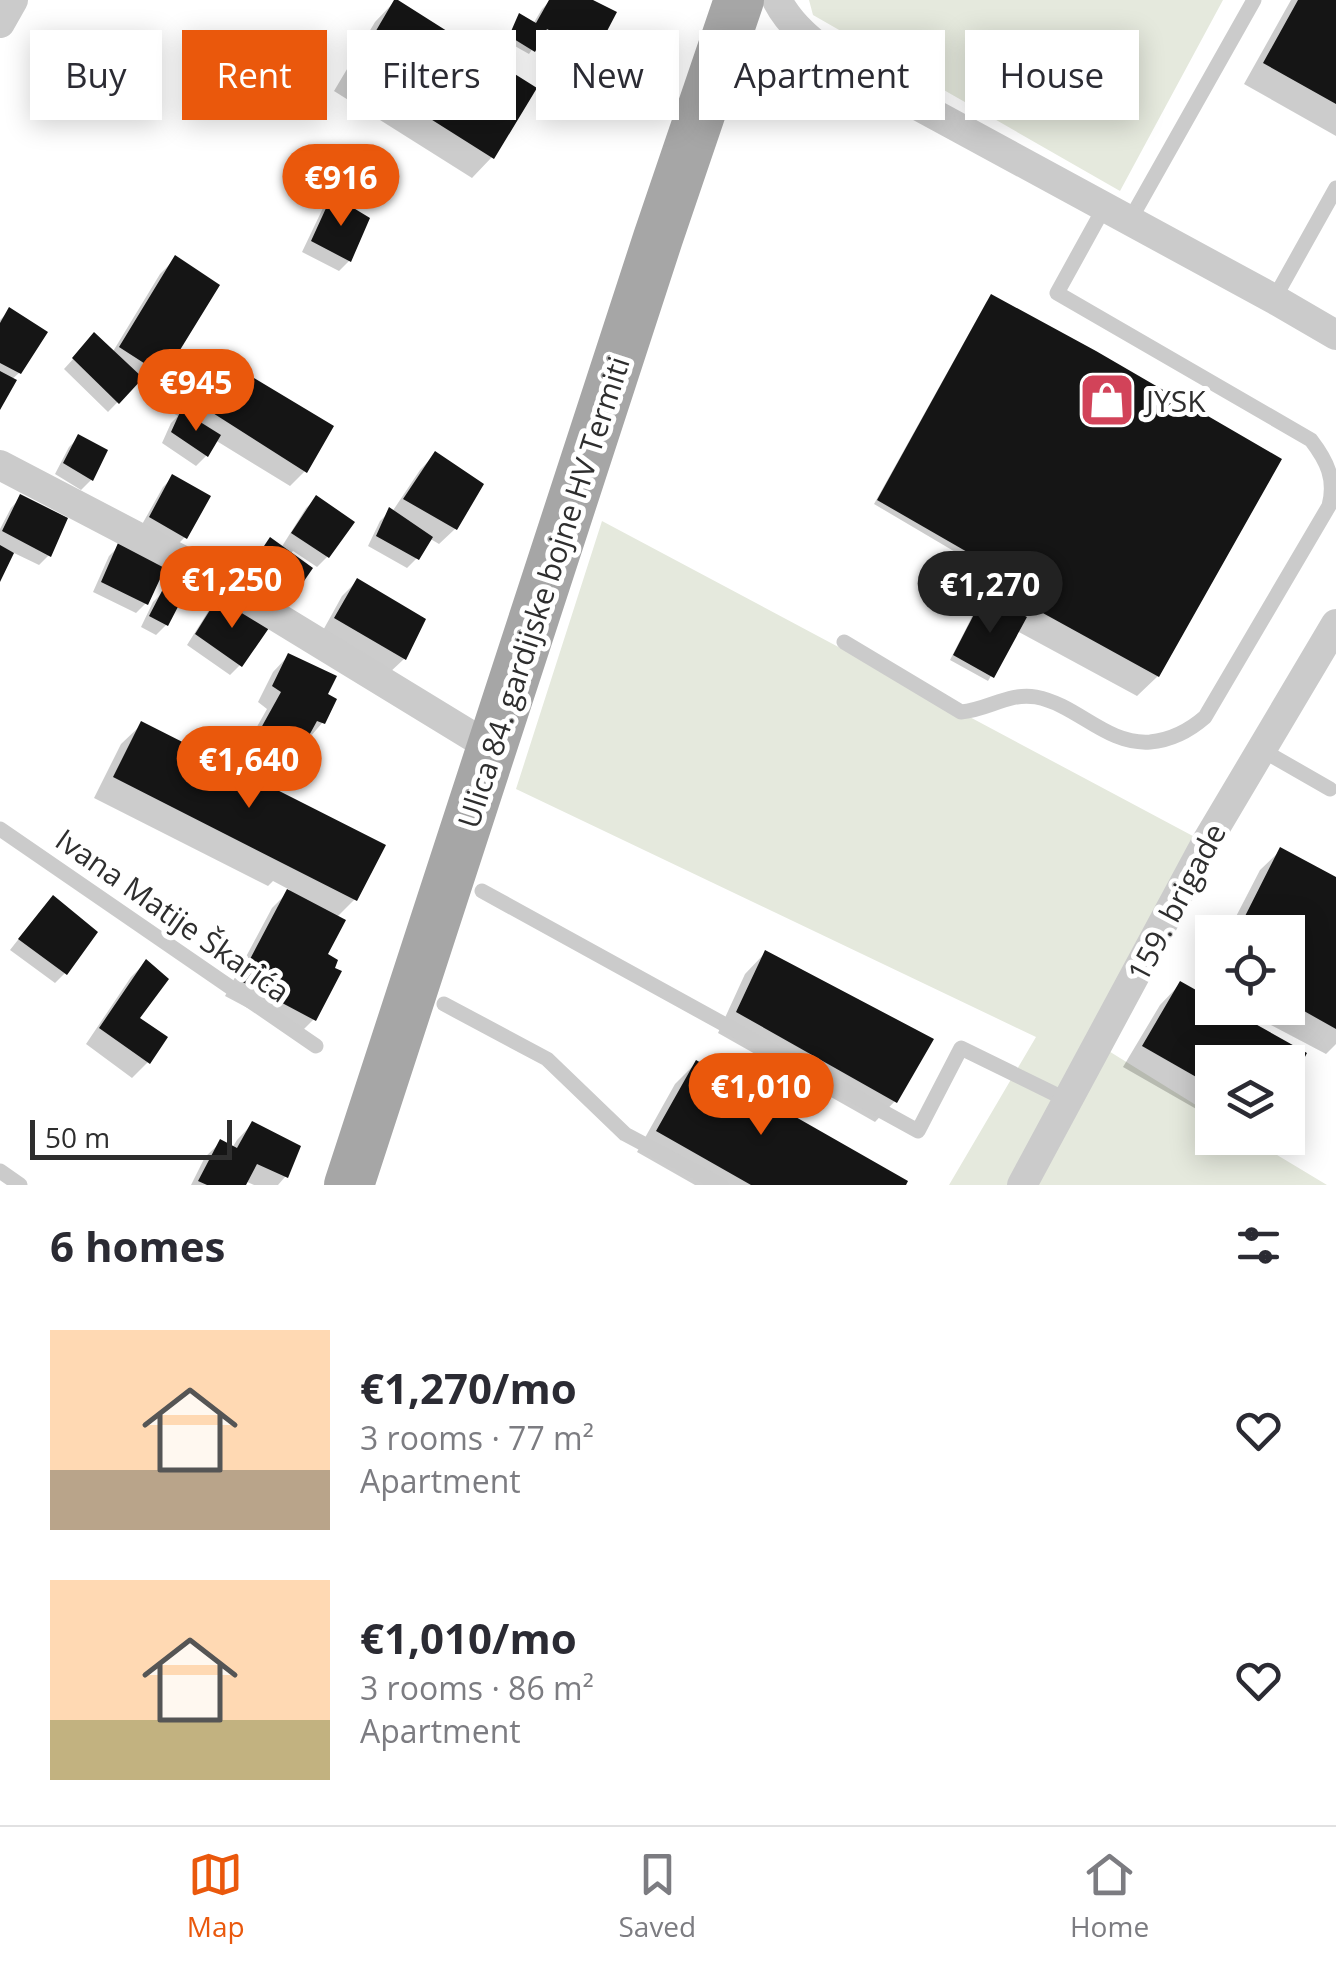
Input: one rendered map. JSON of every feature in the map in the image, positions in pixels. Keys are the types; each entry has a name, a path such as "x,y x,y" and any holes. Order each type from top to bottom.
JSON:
{"main road":[{"name":"Ulica 84. gardijske bojne HV Termiti","path":"349,1185 739,0"},
{"name":"Ulica 84. gardijske bojne HV Termiti","path":"764,30 774,0"},
{"name":"Ulica 84. gardijske bojne HV Termiti","path":"385,1185 688,248 734,120"}],"street":[{"path":"0,23 13,0"},
{"path":"774,0 798,30"},
{"path":"945,120 1336,335"},
{"path":"0,464 196,567 493,748"},
{"name":"159. brigade","path":"1022,1185 1206,843 1336,624"}],"lane":[{"path":"844,642 961,712 976,711 1012,696 1037,697 1122,740 1140,742 1178,736 1205,717 1329,506 1333,494 1328,465 1311,440 1057,292 1117,213 1254,0"},
{"path":"1274,299 1336,188"},
{"path":"1262,750 1330,789"},
{"name":"Ivana Matije Škarića","path":"0,828 316,1046"},
{"path":"482,891 918,1131 962,1048 1068,1101"},
{"path":"444,1004 547,1058 625,1134 721,1185"},
{"path":"0,1171 20,1185"}],"shaded area":[{"path":"809,0 1223,0 1120,191 996,120 1139,120 1139,30 965,30 965,102 945,91 945,30 839,30 813,15"},
{"path":"602,521 1206,843 1099,1045 1195,1104 1195,1155 1277,1155 1327,1185 949,1185 1036,1037 516,789"}],"building":[{"path":"394,0 398,0 445,30 376,30"},
{"path":"549,0 593,0 617,12 608,30 536,30 535,52 516,40 516,30 512,30 519,13 536,23"},
{"path":"1298,0 1336,0 1336,104 1263,63"},
{"path":"516,75 536,90 494,159 432,120 516,120"},
{"path":"332,195 370,218 351,262 311,241"},
{"path":"175,255 220,285 164,376 119,347"},
{"path":"991,294 1282,459 1159,677 981,579 988,564 877,500"},
{"path":"9,307 48,332 21,374 0,363 0,323"},
{"path":"94,332 143,378 119,404 72,358"},
{"path":"209,351 334,426 307,473 183,394"},
{"path":"0,371 17,380 0,410"},
{"path":"181,410 221,435 208,457 171,432"},
{"path":"78,434 108,450 93,481 63,463"},
{"path":"435,451 484,484 457,530 403,499"},
{"path":"172,474 211,496 187,539 149,517"},
{"path":"20,494 68,518 51,557 2,531"},
{"path":"316,495 355,522 329,558 291,533"},
{"path":"389,507 433,537 419,560 376,536"},
{"path":"270,537 313,568 291,600 254,575 261,568 254,561"},
{"path":"118,543 166,566 148,605 101,582"},
{"path":"0,545 14,553 0,582"},
{"path":"357,578 426,619 406,660 334,618"},
{"path":"163,589 182,599 168,626 149,616"},
{"path":"220,594 269,628 242,667 195,634"},
{"path":"984,595 1027,617 994,678 953,655"},
{"path":"288,653 337,676 328,694 337,699 325,724 317,721 295,761 256,737 281,692 272,686"},
{"path":"141,721 386,845 357,901 113,777"},
{"path":"1280,847 1336,877 1336,1029 1305,1012 1305,915 1246,915"},
{"path":"287,889 346,920 328,954 338,960 335,968 342,971 316,1021 239,980"},
{"path":"53,895 98,932 67,975 18,939"},
{"path":"765,950 934,1039 897,1103 736,1012"},
{"path":"146,959 169,979 140,1018 168,1037 150,1064 99,1028"},
{"path":"1180,981 1195,989 1195,1025 1257,1025 1293,1045 1195,1045 1195,1076 1142,1046"},
{"path":"696,1060 908,1181 906,1185 751,1185 656,1131"},
{"path":"252,1121 301,1146 288,1178 257,1164 246,1185 207,1185 198,1181 220,1139 237,1148"}],"place":[{"name":"JYSK","path":"1107,400"}]}
